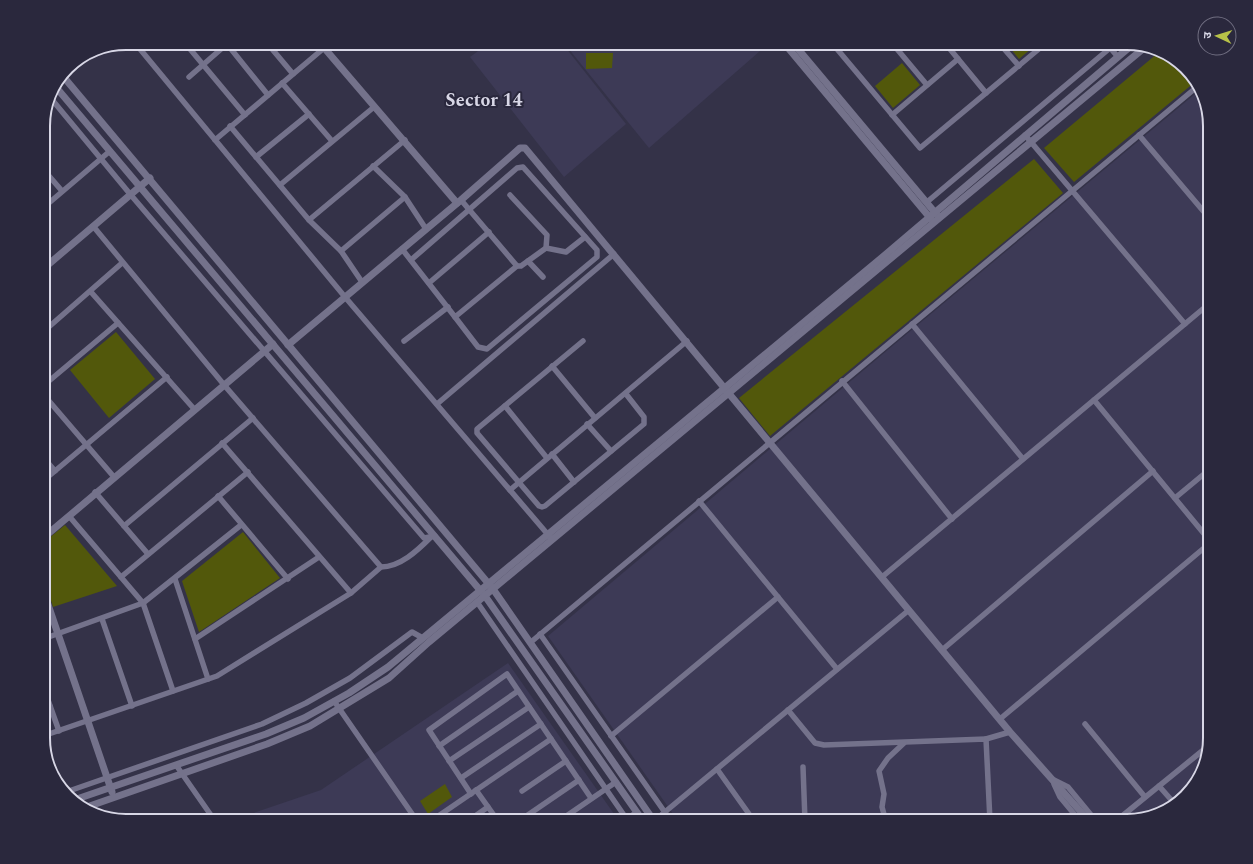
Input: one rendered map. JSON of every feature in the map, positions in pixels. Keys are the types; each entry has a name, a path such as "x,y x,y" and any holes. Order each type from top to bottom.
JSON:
{"street":[{"path":"141,50 345,297 550,537"},
{"path":"191,50 245,115"},
{"path":"189,77 220,50"},
{"path":"232,50 268,94"},
{"path":"273,50 293,74"},
{"path":"215,140 293,74 317,50"},
{"path":"326,50 374,107 460,202 470,210 517,266"},
{"path":"790,50 928,216 937,221"},
{"path":"799,50 927,202 934,211 937,221"},
{"path":"838,50 920,148 1037,50"},
{"path":"898,50 928,85"},
{"path":"951,50 986,93"},
{"path":"1005,50 1018,66"},
{"path":"927,202 1102,50"},
{"path":"1112,50 1118,57"},
{"path":"728,390 928,216 1126,50"},
{"path":"80,798 266,734 304,718 388,667 421,637 491,587 728,390 937,221 1141,51"},
{"path":"892,115 958,59"},
{"path":"66,80 150,178 286,343 491,587 531,642 649,814"},
{"path":"282,82 332,141"},
{"path":"531,642 842,381 1193,90"},
{"path":"59,91 275,346 433,537 483,593 637,812 634,814"},
{"path":"54,102 130,194 424,538 433,537"},
{"path":"280,185 374,107"},
{"path":"256,157 309,114"},
{"path":"230,126 309,220 341,251 362,282"},
{"path":"1025,135 1185,324"},
{"path":"1139,135 1203,211"},
{"path":"309,220 405,140"},
{"path":"50,532 95,492 265,352 275,346 286,343 345,297 460,202 520,148 524,148 728,390 1010,732 1083,814"},
{"path":"50,202 110,151"},
{"path":"373,166 405,197 426,229"},
{"path":"402,249 478,348 486,348 597,257 597,250 523,167 517,168 411,260"},
{"path":"50,177 62,192"},
{"path":"50,263 150,178"},
{"path":"510,195 547,235 546,248"},
{"path":"341,251 405,197"},
{"path":"93,226 225,386 381,567"},
{"path":"429,283 489,232"},
{"path":"455,317 517,266 521,266 546,248 566,252 585,237"},
{"path":"437,404 614,254"},
{"path":"528,261 543,277"},
{"path":"50,326 91,292 122,262"},
{"path":"91,292 195,410"},
{"path":"404,341 448,307"},
{"path":"882,577 1203,309"},
{"path":"50,380 118,323"},
{"path":"912,324 1023,459"},
{"path":"583,341 477,429 477,433 542,508 644,424 644,416 626,394"},
{"path":"510,490 594,418 626,394 687,342"},
{"path":"552,366 594,418"},
{"path":"50,475 167,377"},
{"path":"842,381 952,518"},
{"path":"1094,400 1203,533"},
{"path":"50,402 114,477"},
{"path":"504,406 574,482"},
{"path":"124,526 253,418"},
{"path":"587,424 611,451"},
{"path":"222,443 351,593"},
{"path":"50,465 55,471"},
{"path":"942,650 1153,471"},
{"path":"121,578 248,472"},
{"path":"1175,498 1203,475"},
{"path":"95,492 148,554"},
{"path":"218,496 288,579"},
{"path":"699,501 837,669"},
{"path":"69,516 143,603 173,691"},
{"path":"50,637 143,603 241,525"},
{"path":"50,734 217,676 351,593 381,567 392,567 433,537"},
{"path":"1000,719 1203,548"},
{"path":"195,640 319,557"},
{"path":"175,579 208,679"},
{"path":"92,805 267,744 310,726 389,678 477,602 483,593"},
{"path":"611,736 778,597"},
{"path":"477,602 622,814"},
{"path":"540,634 664,812 909,610"},
{"path":"50,615 58,634 114,797"},
{"path":"102,618 132,706"},
{"path":"71,790 262,724 350,678 412,632 421,637"},
{"path":"493,814 460,778 429,730 507,674 591,798"},
{"path":"439,746 518,691"},
{"path":"334,701 412,814"},
{"path":"50,706 59,731"},
{"path":"450,761 529,707"},
{"path":"788,710 815,743 824,746 986,739 1010,732"},
{"path":"460,778 541,724"},
{"path":"1085,724 1145,797"},
{"path":"441,814 551,739"},
{"path":"986,739 990,814"},
{"path":"884,814 882,807 884,794 880,771 882,765 904,743"},
{"path":"1124,814 1201,752"},
{"path":"522,791 566,762"},
{"path":"176,765 210,814"},
{"path":"803,766 806,814"},
{"path":"717,769 749,814"},
{"path":"1052,779 1060,797 1074,814"},
{"path":"1052,779 1068,787 1090,814"},
{"path":"529,814 579,780"},
{"path":"569,814 616,782"},
{"path":"1159,786 1171,800"},
{"path":"478,814 488,807"}],"shaded area":[{"path":"480,50 568,50 626,124 564,177 470,57"},
{"path":"570,50 761,50 649,148"},
{"path":"1195,94 1200,107 1203,126 1203,738 1200,757 1193,776 1184,788 1169,801 1151,810 1132,814 673,814 548,636"},
{"path":"508,663 614,814 251,814 321,790"}],"green space":[{"path":"1012,50 1030,50 1019,59"},
{"path":"586,53 613,53 612,68 586,69"},
{"path":"1155,56 1177,69 1191,85 1074,182 1044,148"},
{"path":"902,63 920,85 893,108 875,86"},
{"path":"1034,159 1063,193 770,436 739,398"},
{"path":"116,332 155,379 109,418 70,370"},
{"path":"65,525 117,586 53,607 50,597 50,537"},
{"path":"243,532 280,578 199,632 182,581"},
{"path":"445,784 452,797 428,814 420,801"}],"district":[{"name":"Sector 14","path":"484,100"}]}
